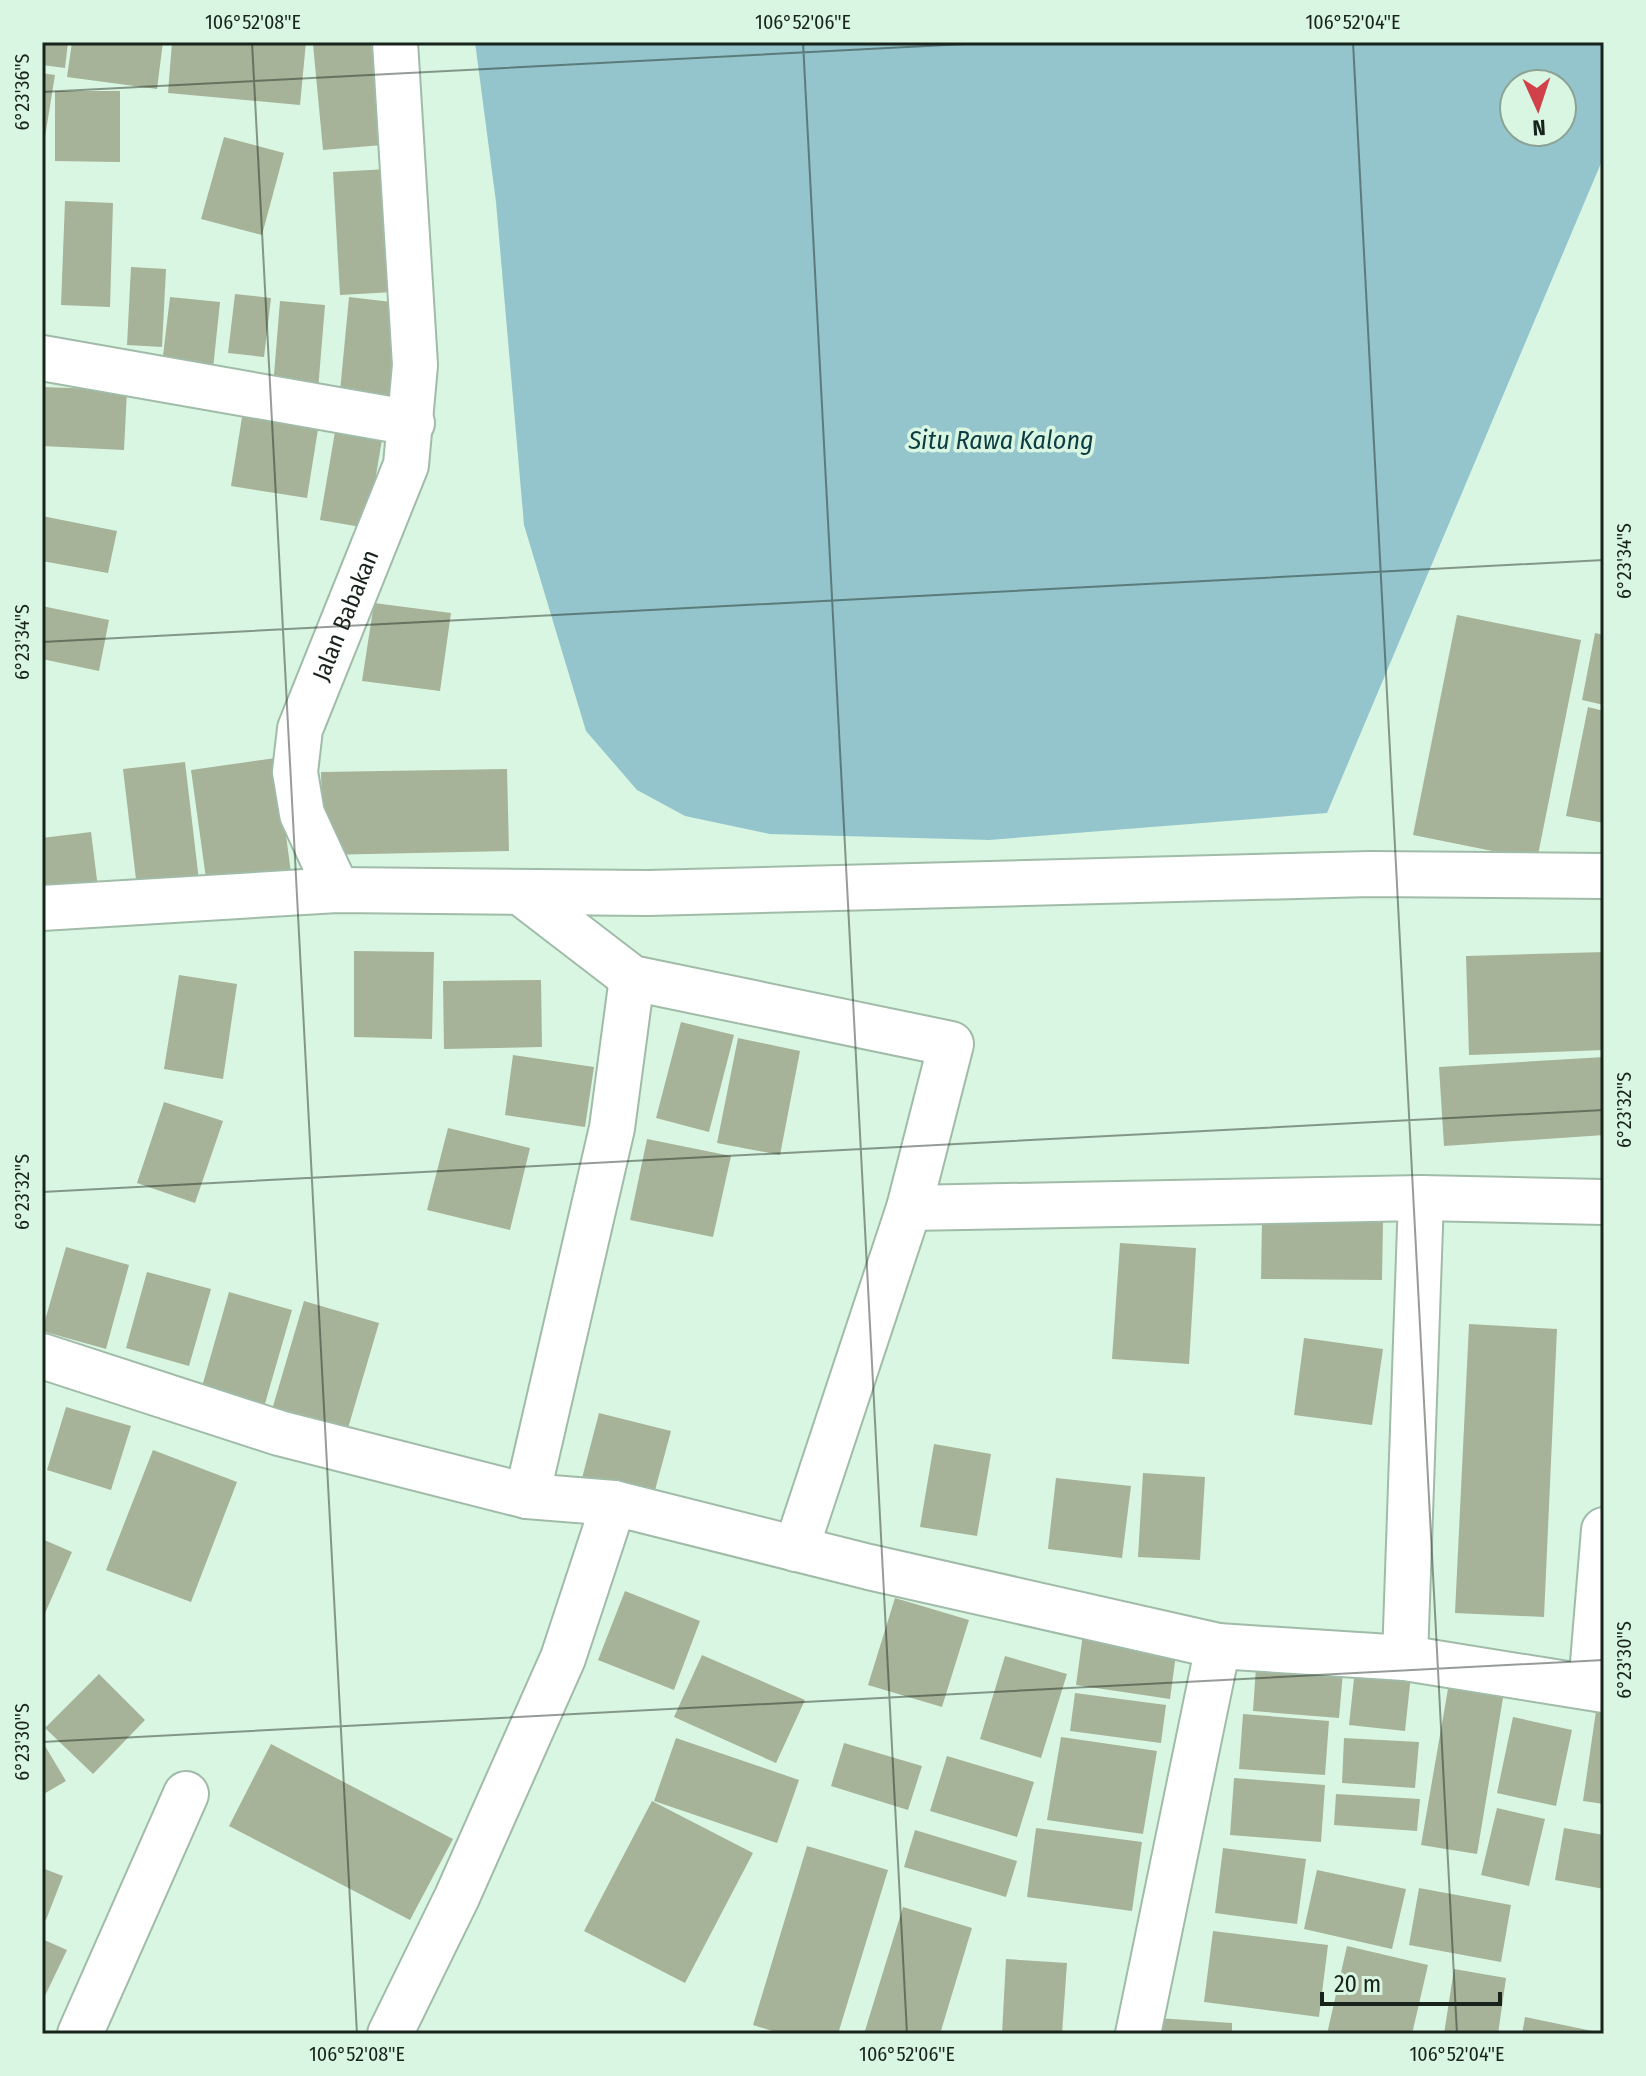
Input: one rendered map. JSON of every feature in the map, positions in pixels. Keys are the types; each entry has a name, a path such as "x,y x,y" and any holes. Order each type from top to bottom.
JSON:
{"street":[{"name":"Jalan Babakan","path":"337,890 302,814 295,772 300,729 406,465 412,423 415,365 395,42"},
{"path":"42,358 412,423"},
{"path":"42,908 337,890 648,893 1370,874 1604,876"},
{"path":"520,892 632,978 951,1044 909,1208 796,1549"},
{"path":"527,1496 612,1128 632,978"},
{"path":"909,1208 1421,1198 1604,1202"},
{"path":"1405,1658 1421,1198"},
{"path":"42,1356 279,1433 527,1496 614,1503 796,1549 1218,1646 1405,1658 1598,1688 1604,1530"},
{"path":"390,2034 457,1897 563,1658 614,1503"},
{"path":"1138,2034 1218,1646"},
{"path":"80,2034 186,1794"}],"water":[{"name":"Situ Rawa Kalong","path":"475,42 1604,42 1604,156 1327,813 989,840 770,834 685,816 637,790 586,731 524,525 496,202"}],"building":[{"path":"42,42 68,42 65,68 42,65"},
{"path":"72,42 163,42 157,89 67,77"},
{"path":"172,42 306,42 300,105 168,93"},
{"path":"371,42 382,145 323,150 313,44"},
{"path":"42,73 55,75 44,143 42,143"},
{"path":"55,91 120,91 120,162 55,161"},
{"path":"224,137 284,153 262,235 201,219"},
{"path":"388,169 394,292 340,295 333,172"},
{"path":"65,201 113,203 110,307 61,305"},
{"path":"131,267 166,269 162,347 127,345"},
{"path":"235,294 271,298 264,357 228,353"},
{"path":"170,297 220,302 213,369 162,364"},
{"path":"349,297 400,303 388,407 339,402"},
{"path":"280,301 325,305 318,390 273,387"},
{"path":"42,387 127,390 124,450 42,446"},
{"path":"243,411 319,423 307,498 231,486"},
{"path":"337,420 384,428 367,528 320,520"},
{"path":"42,516 117,531 108,573 42,561"},
{"path":"374,603 451,613 440,691 362,681"},
{"path":"42,606 109,620 99,671 42,659"},
{"path":"1457,615 1581,640 1537,860 1413,835"},
{"path":"1595,633 1604,635 1604,705 1582,700"},
{"path":"1588,707 1604,711 1604,823 1566,816"},
{"path":"276,758 292,881 208,893 191,770"},
{"path":"185,762 200,889 138,896 123,769"},
{"path":"507,769 509,851 323,855 321,772"},
{"path":"91,832 98,888 42,894 42,838"},
{"path":"354,951 434,952 432,1039 354,1037"},
{"path":"1604,952 1604,1050 1469,1055 1466,956"},
{"path":"179,975 237,984 223,1079 164,1069"},
{"path":"541,980 542,1047 444,1049 443,981"},
{"path":"681,1022 734,1035 709,1132 656,1118"},
{"path":"738,1038 800,1051 780,1155 717,1143"},
{"path":"513,1055 594,1067 585,1127 505,1115"},
{"path":"1604,1057 1604,1135 1444,1146 1439,1067"},
{"path":"164,1102 223,1121 195,1203 137,1183"},
{"path":"448,1128 530,1148 510,1230 427,1210"},
{"path":"647,1139 731,1156 713,1237 630,1220"},
{"path":"1262,1221 1383,1222 1382,1280 1261,1279"},
{"path":"1120,1243 1196,1248 1189,1364 1112,1359"},
{"path":"66,1247 129,1265 106,1349 42,1331"},
{"path":"147,1272 211,1289 189,1366 126,1348"},
{"path":"229,1292 292,1310 260,1421 197,1404"},
{"path":"304,1301 379,1323 346,1435 271,1413"},
{"path":"1469,1324 1557,1329 1544,1617 1455,1613"},
{"path":"1304,1338 1383,1349 1372,1425 1294,1415"},
{"path":"66,1407 131,1426 111,1490 47,1470"},
{"path":"599,1413 671,1431 651,1505 580,1486"},
{"path":"934,1444 991,1454 977,1536 920,1527"},
{"path":"153,1450 237,1482 191,1602 106,1570"},
{"path":"1143,1473 1205,1477 1200,1560 1138,1557"},
{"path":"1056,1478 1131,1486 1122,1558 1048,1549"},
{"path":"42,1539 72,1552 42,1620"},
{"path":"625,1591 700,1621 674,1690 598,1660"},
{"path":"895,1598 969,1620 942,1707 868,1685"},
{"path":"1083,1634 1177,1647 1170,1699 1076,1685"},
{"path":"1257,1653 1344,1660 1339,1718 1253,1711"},
{"path":"702,1655 805,1700 776,1763 674,1717"},
{"path":"1005,1656 1067,1674 1041,1758 980,1739"},
{"path":"1356,1660 1412,1666 1405,1731 1349,1725"},
{"path":"99,1674 145,1720 93,1774 45,1728"},
{"path":"1449,1683 1504,1692 1477,1854 1421,1845"},
{"path":"1075,1693 1166,1705 1161,1743 1070,1731"},
{"path":"1596,1711 1604,1712 1604,1804 1583,1801"},
{"path":"1243,1714 1329,1721 1325,1775 1239,1769"},
{"path":"1513,1717 1572,1730 1556,1806 1497,1793"},
{"path":"1061,1737 1157,1751 1143,1834 1047,1820"},
{"path":"676,1738 799,1780 777,1843 654,1801"},
{"path":"1344,1738 1419,1742 1415,1788 1342,1783"},
{"path":"42,1741 66,1781 42,1795"},
{"path":"844,1743 922,1766 908,1810 831,1786"},
{"path":"271,1744 453,1839 410,1920 229,1826"},
{"path":"947,1756 1034,1782 1017,1837 930,1811"},
{"path":"1234,1778 1325,1785 1321,1842 1230,1835"},
{"path":"1336,1794 1420,1799 1417,1831 1334,1825"},
{"path":"652,1801 753,1853 685,1983 584,1931"},
{"path":"1497,1808 1545,1819 1529,1886 1481,1875"},
{"path":"1036,1828 1142,1842 1132,1911 1027,1897"},
{"path":"1564,1828 1604,1835 1604,1889 1555,1880"},
{"path":"915,1830 1017,1861 1006,1897 904,1867"},
{"path":"807,1846 888,1870 838,2034 782,2034 753,2025"},
{"path":"1223,1848 1306,1859 1297,1924 1215,1913"},
{"path":"42,1868 63,1876 46,1920 42,1918"},
{"path":"1317,1870 1406,1889 1392,1949 1304,1929"},
{"path":"1419,1888 1511,1905 1501,1962 1409,1945"},
{"path":"903,1907 972,1928 940,2034 864,2034"},
{"path":"1213,1931 1328,1945 1319,2017 1204,2002"},
{"path":"42,1939 67,1950 42,2002"},
{"path":"1347,1946 1428,1965 1412,2034 1327,2034"},
{"path":"1006,1959 1067,1963 1062,2034 1002,2034"},
{"path":"1454,1969 1506,1978 1498,2034 1444,2034"},
{"path":"1525,2017 1602,2033 1602,2034 1522,2034"},
{"path":"1157,2018 1232,2023 1232,2034 1156,2034"}]}
